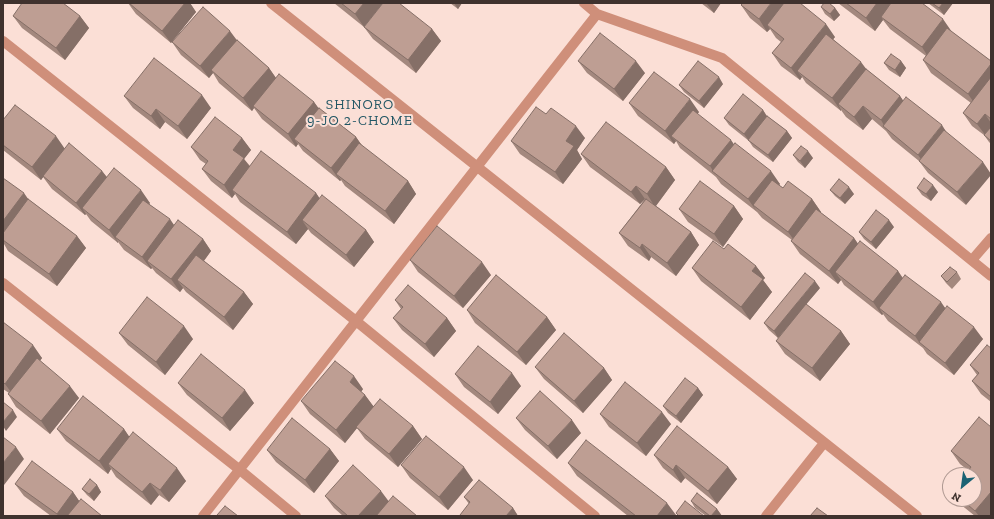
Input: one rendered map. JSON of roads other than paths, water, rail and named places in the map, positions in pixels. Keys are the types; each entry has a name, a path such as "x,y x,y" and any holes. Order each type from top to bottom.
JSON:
{"street":[{"path":"271,3 917,516"},
{"path":"584,3 597,14 722,58 991,276"},
{"path":"203,516 597,14"},
{"path":"3,41 356,321 595,516"},
{"path":"972,260 991,238"},
{"path":"3,283 296,516"},
{"path":"766,516 824,443"}],"district":[{"name":"SHINORO 9-JO 2-CHOME","path":"360,114"}]}
